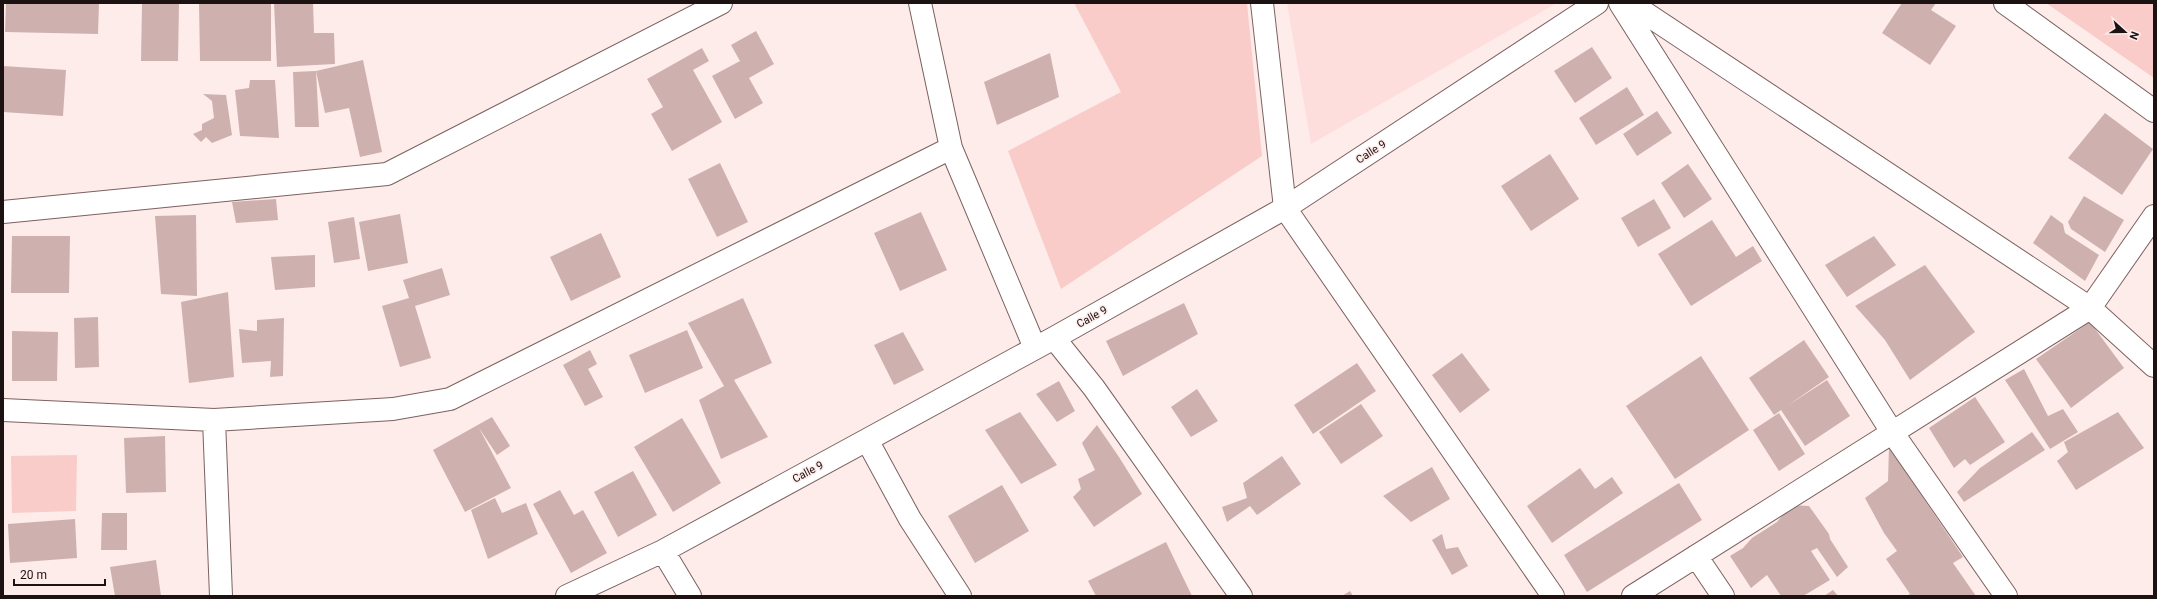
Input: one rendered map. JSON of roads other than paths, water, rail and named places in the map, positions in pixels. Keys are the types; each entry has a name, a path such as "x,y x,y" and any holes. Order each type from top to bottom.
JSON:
{"street":[{"path":"3,212 387,174 721,3"},
{"path":"920,3 951,148 1035,348"},
{"path":"1262,3 1285,208 1553,596"},
{"name":"Calle 9","path":"568,596 663,551 1054,338 1285,208 1597,3"},
{"path":"1620,3 1892,432 2006,596"},
{"path":"1630,3 2090,308 2154,366"},
{"path":"2005,3 2151,102"},
{"path":"3,410 214,420 393,409 450,399 951,148"},
{"path":"1633,596 2090,308 2154,216"},
{"path":"1054,338 1094,388 1241,596"},
{"path":"214,420 222,596"},
{"path":"867,440 910,519 960,596"},
{"path":"663,551 690,596"},
{"path":"1696,556 1723,596"}]}
